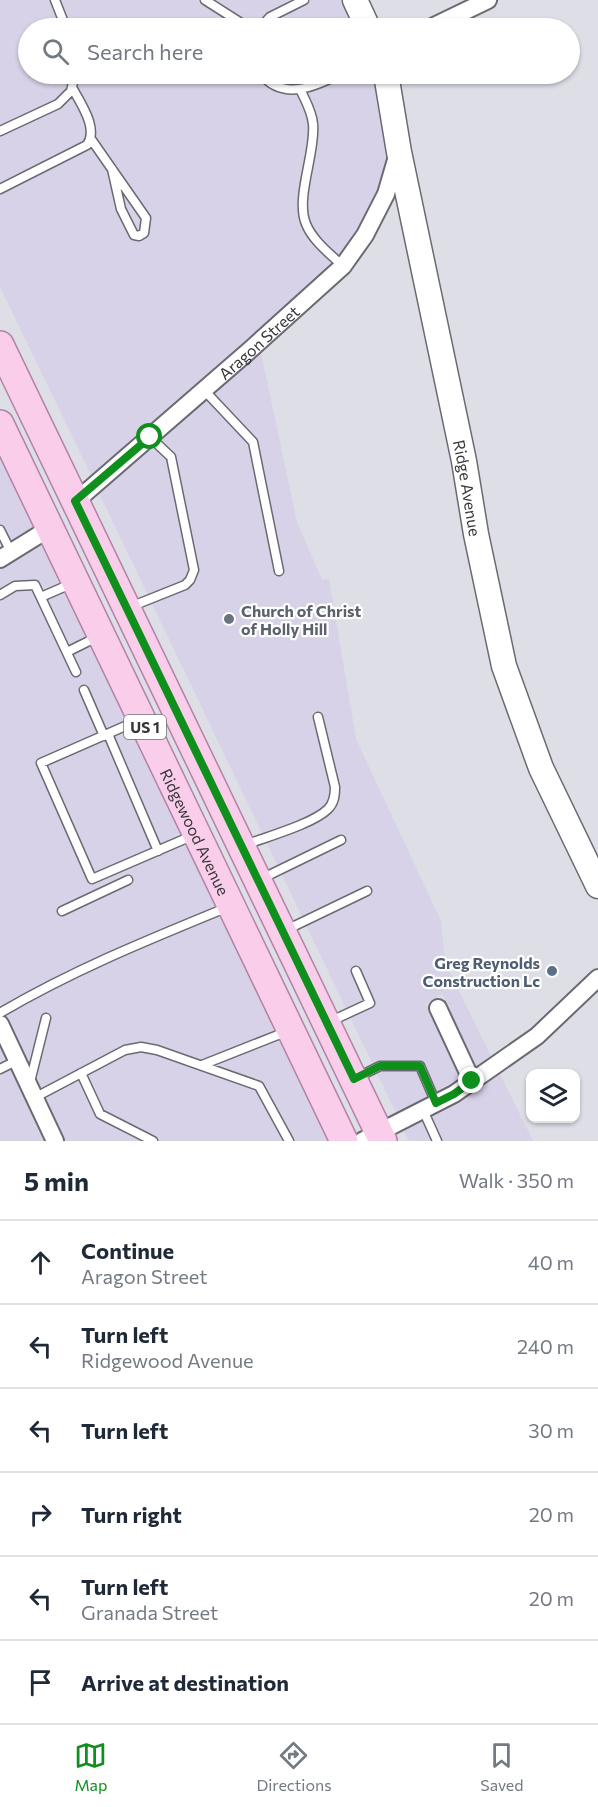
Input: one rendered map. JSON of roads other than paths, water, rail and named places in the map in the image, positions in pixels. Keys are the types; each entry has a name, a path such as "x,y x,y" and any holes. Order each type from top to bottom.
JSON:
{"main road":[{"name":"US 1","path":"0,345 354,1079 359,1139"},
{"name":"Ridgewood Avenue","path":"0,424 291,1030 359,1139"}],"street":[{"path":"355,0 363,18"},
{"path":"451,18 488,0"},
{"name":"Ridge Avenue","path":"388,84 399,152 504,666 540,768 598,886"},
{"name":"Aragon Street","path":"75,501 204,390 342,266 365,235 386,194 399,152"},
{"path":"5,556 50,528"},
{"path":"359,1139 454,1094 537,1036 598,978"},
{"path":"438,1008 472,1081"},
{"path":"0,1024 55,1141"}],"lane":[{"path":"55,0 62,18"},
{"path":"205,0 233,18"},
{"path":"269,18 304,0"},
{"path":"0,131 58,104 71,91 73,84"},
{"path":"272,84 290,90 313,84"},
{"path":"72,87 90,124 91,139 112,169 146,218 144,233 139,236 134,236 121,209 112,169"},
{"path":"300,89 311,113 313,126 304,216 312,235 342,266"},
{"path":"0,189 87,145 91,139"},
{"path":"204,390 253,442 279,571"},
{"path":"127,608 184,585 190,580 194,570 171,458 150,437"},
{"path":"0,530 5,556"},
{"path":"41,597 76,582"},
{"path":"0,595 15,586 35,585 76,672"},
{"path":"67,652 101,635"},
{"path":"84,690 158,851"},
{"path":"242,846 318,816 329,808 334,799 335,787 318,717"},
{"path":"142,719 41,763 92,879 197,834"},
{"path":"258,880 341,840"},
{"path":"62,911 128,880"},
{"path":"283,932 367,891"},
{"path":"0,1013 40,989 88,965 231,906"},
{"path":"327,1023 370,1003 356,970"},
{"path":"31,1092 46,1018"},
{"path":"202,1065 291,1030"},
{"path":"31,1092 81,1074 125,1050 135,1048 157,1050 259,1086 289,1141"},
{"path":"0,1069 16,1062"},
{"path":"354,1079 380,1066 420,1066 437,1141"},
{"path":"81,1074 100,1114 153,1141"}],"place":[{"name":"Church of Christ of Holly Hill","path":"229,619"},
{"name":"Greg Reynolds Construction Lc","path":"552,971"}]}
